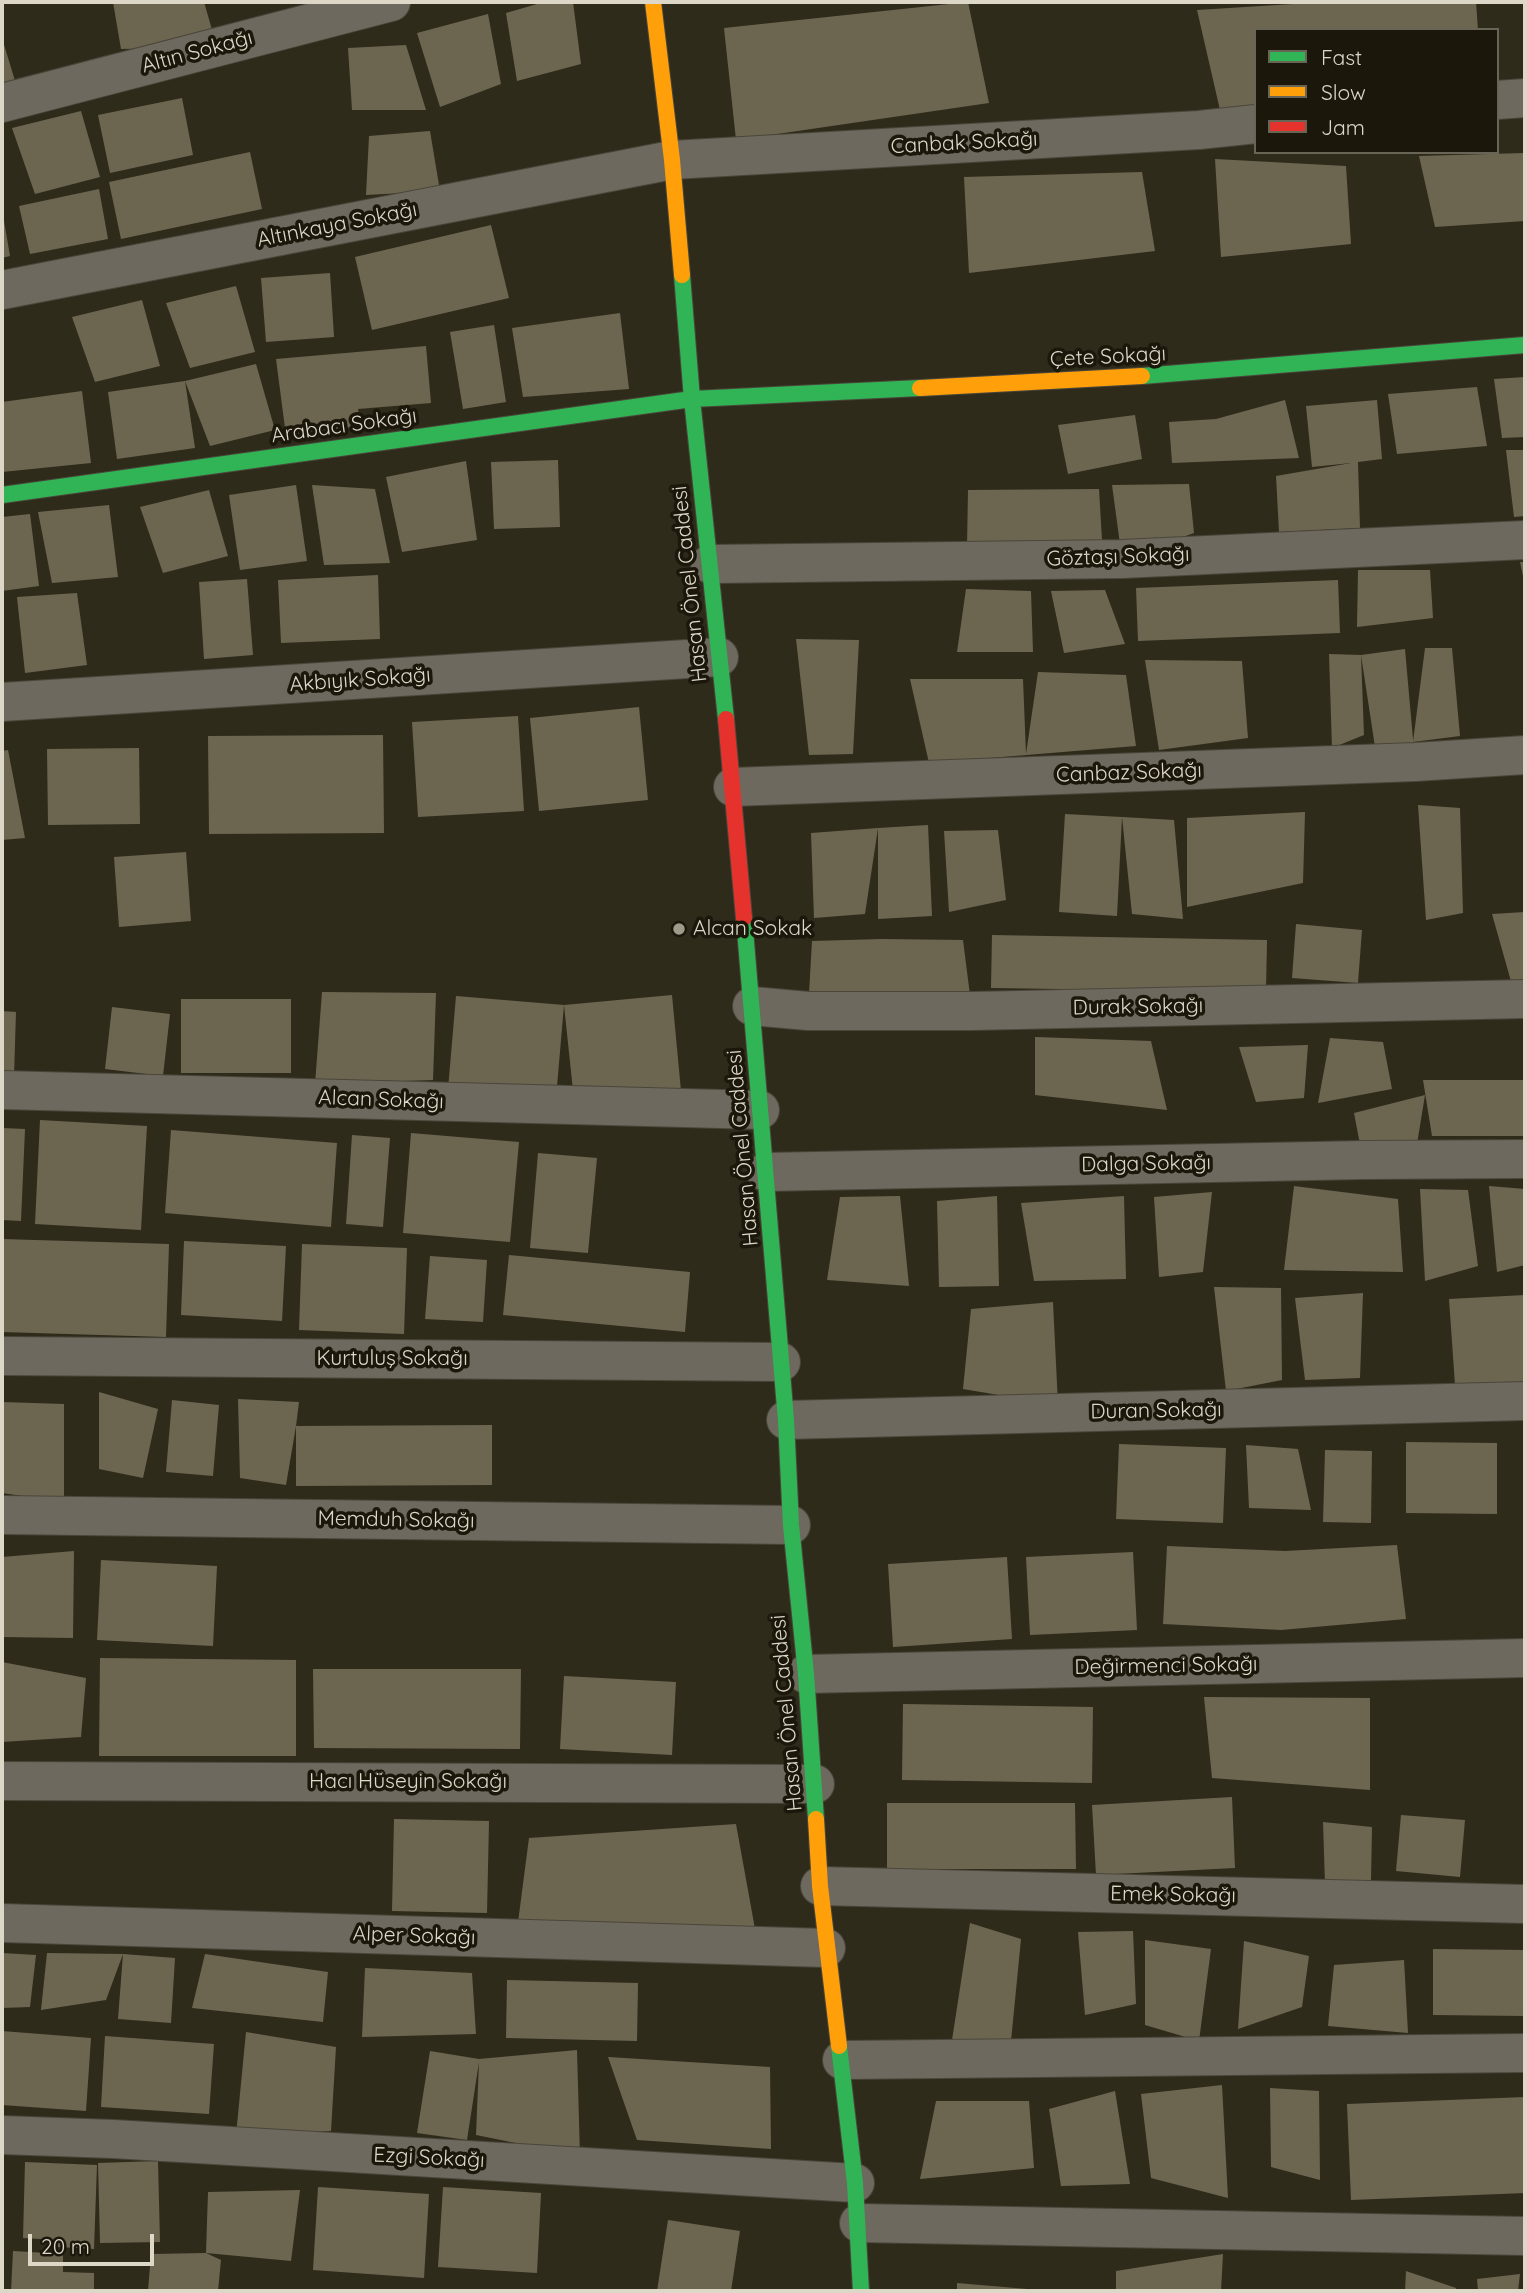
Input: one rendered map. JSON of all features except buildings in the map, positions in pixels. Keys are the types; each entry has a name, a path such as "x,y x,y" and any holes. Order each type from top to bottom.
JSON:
{"main road":[{"name":"Hasan Önel Caddesi","path":"653,2 672,160 692,399 733,787 786,1420 791,1525 815,1784 820,1886 855,2183 861,2291"},
{"name":"Çete Sokağı","path":"692,399 1149,376 1525,345"},
{"name":"Arabacı Sokağı","path":"2,495 692,399"}],"street":[{"name":"Altın Sokağı","path":"2,103 391,2"},
{"path":"1499,100 1525,97"},
{"name":"Canbak Sokağı","path":"672,160 1185,131 1254,124"},
{"name":"Altınkaya Sokağı","path":"2,290 672,160"},
{"name":"Göztaşı Sokağı","path":"710,565 1122,559 1525,540"},
{"name":"Akbıyık Sokağı","path":"2,702 719,657"},
{"name":"Canbaz Sokağı","path":"733,787 1415,762 1525,755"},
{"name":"Durak Sokağı","path":"752,1006 808,1011 972,1011 1525,999"},
{"name":"Alcan Sokağı","path":"2,1090 761,1110"},
{"name":"Dalga Sokağı","path":"766,1172 1525,1159"},
{"name":"Kurtuluş Sokağı","path":"2,1356 781,1362"},
{"name":"Duran Sokağı","path":"786,1420 1525,1401"},
{"name":"Memduh Sokağı","path":"2,1515 791,1525"},
{"name":"Değirmenci Sokağı","path":"806,1674 1525,1658"},
{"name":"Hacı Hüseyin Sokağı","path":"2,1780 815,1784"},
{"name":"Emek Sokağı","path":"820,1886 1525,1904"},
{"name":"Alper Sokağı","path":"2,1923 827,1948"},
{"path":"842,2060 1525,2053"},
{"name":"Ezgi Sokağı","path":"2,2135 113,2139 855,2183"},
{"path":"859,2223 1525,2236"}],"traffic: fast":[{"path":"682,275 692,399 726,719"},
{"path":"1142,376 1525,345"},
{"path":"2,495 692,399 920,388"},
{"path":"744,918 816,1819"},
{"path":"839,2046 855,2183 861,2291"}],"traffic: slow":[{"path":"653,2 672,160 682,275"},
{"path":"920,388 1142,376"},
{"path":"816,1819 820,1886 839,2046"}],"traffic: jam":[{"path":"726,719 744,918"}],"place":[{"name":"Alcan Sokak","path":"679,929"}]}
